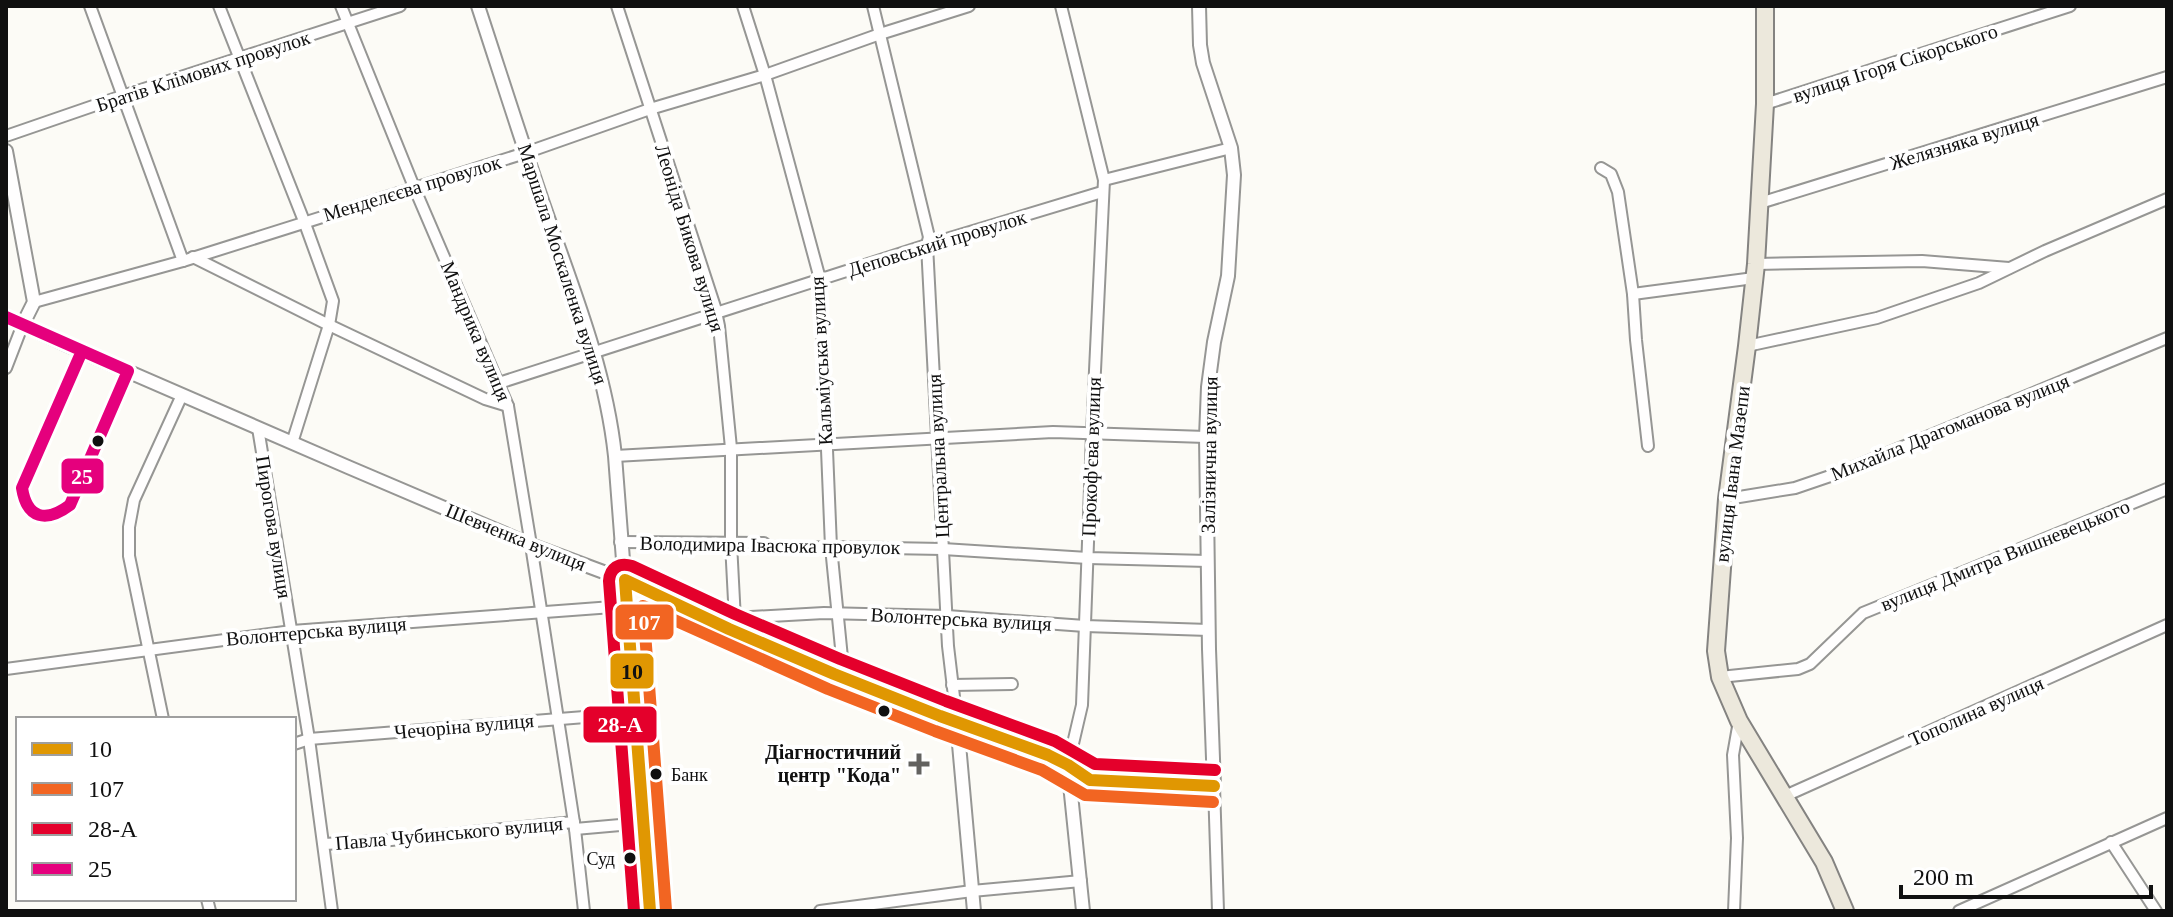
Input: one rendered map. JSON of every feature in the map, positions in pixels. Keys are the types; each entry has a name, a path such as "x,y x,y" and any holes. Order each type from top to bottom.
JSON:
{"main road":[{"name":"вулиця Івана Мазепи","path":"1765,6 1765,104 1755,271 1727,499 1716,651 1720,677 1739,721 1824,862 1845,911"}],"street":[{"path":"90,6 122,96 188,259 485,399 508,406"},
{"path":"219,6 333,301 329,325 292,443"},
{"name":"Мандрика вулиця","path":"341,6 508,406 542,613 584,911"},
{"name":"Братів Клімових провулок","path":"6,136 400,6"},
{"name":"Маршала Москаленка вулиця","path":"478,6 525,153 595,352 608,404 615,456 650,911"},
{"name":"Леоніда Бикова вулиця","path":"617,6 716,312 731,448 735,620"},
{"name":"Кальміуська вулиця","path":"743,6 765,75 820,279 831,547 844,678"},
{"name":"Центральна вулиця","path":"873,6 929,237 936,439 947,616 974,911"},
{"name":"Менделєєва провулок","path":"34,302 188,259 525,153 650,109 765,75 969,6"},
{"name":"Прокоф'єва вулиця","path":"1061,6 1103,186 1082,705 1068,765 1083,911"},
{"name":"Залізнична вулиця","path":"1199,6 1203,63 1231,148 1234,175 1228,276 1210,372 1206,437 1218,911"},
{"name":"вулиця Ігоря Сікорського","path":"1765,104 2070,6"},
{"name":"Желязняка вулиця","path":"1760,203 2167,77"},
{"name":"Деповський провулок","path":"499,383 1103,186 1231,148"},
{"path":"6,151 34,302 6,368"},
{"path":"1601,168 1611,174 1618,192 1633,294 1648,446"},
{"path":"1747,346 1877,318 1979,283 2167,199"},
{"path":"1633,294 1755,271 1922,261 2010,268"},
{"name":"Шевченка вулиця","path":"6,317 531,545 625,580 714,623 844,678 1048,755 1090,780 1214,786"},
{"name":"Михайла Драгоманова вулиця","path":"1727,499 1795,488 1839,473 2167,338"},
{"path":"163,717 129,556 129,527 134,500 182,395"},
{"name":"Пирогова вулиця","path":"258,428 309,739 332,911"},
{"path":"615,456 1053,432 1206,437"},
{"name":"вулиця Дмитра Вишневецького","path":"1720,677 1798,669 1810,664 1863,613 2167,489"},
{"name":"Володимира Івасюка провулок","path":"620,542 764,543 771,549 943,549 1088,558 1208,561"},
{"name":"Волонтерська вулиця","path":"6,669 292,631 626,606"},
{"name":"Волонтерська вулиця","path":"714,623 751,617 839,613 1209,630"},
{"name":"Тополина вулиця","path":"1785,796 2167,625"},
{"path":"952,685 1012,684"},
{"name":"Чечоріна вулиця","path":"296,743 309,739 635,713"},
{"path":"1734,911 1737,838 1733,755 1739,721"},
{"path":"1959,911 2167,818"},
{"name":"Павла Чубинського вулиця","path":"324,844 643,823"},
{"path":"2111,842 2156,911"},
{"path":"820,911 972,891 1081,881"}],"transit line":[{"name":"25","path":"6,317 128,371 70,505 53,514 39,515 28,506 22,488 82,351"},
{"name":"28-А","path":"634,911 609,581 613,569 619,566 632,566 840,659 1055,741 1095,764 1215,770"},
{"name":"10","path":"650,911 625,580 834,674 1048,755 1090,780 1214,786"},
{"name":"107","path":"666,910 643,606 828,689 1042,770 1085,795 1213,802"}],"place":[{"name":"Діагностичний центр \"Кода\"","path":"919,764"},
{"name":"Банк","path":"656,774"},
{"name":"Суд","path":"630,858"}]}
